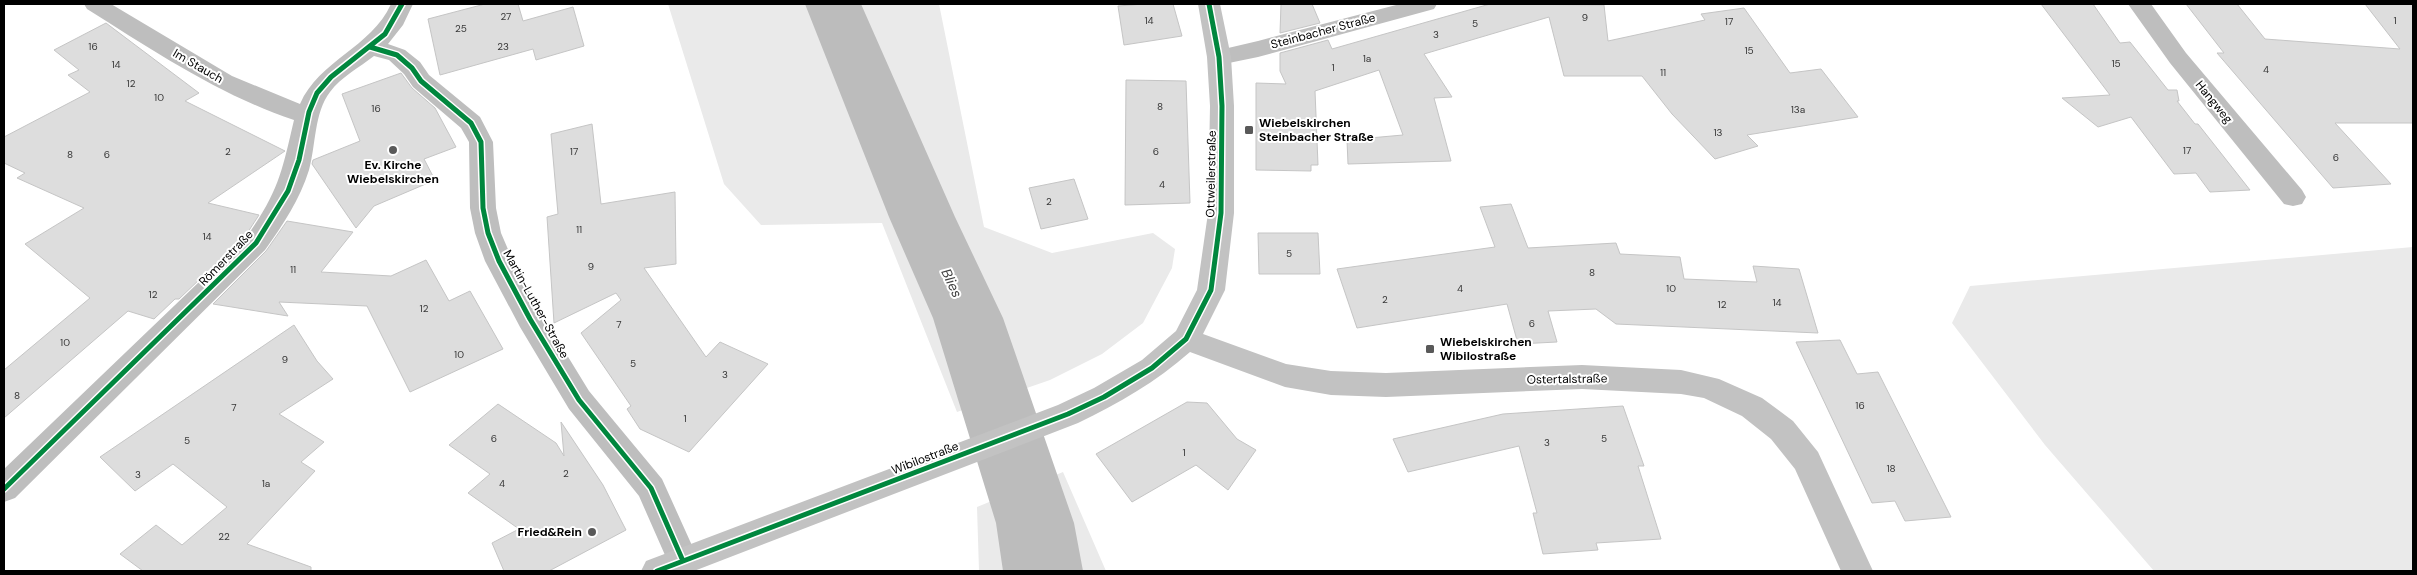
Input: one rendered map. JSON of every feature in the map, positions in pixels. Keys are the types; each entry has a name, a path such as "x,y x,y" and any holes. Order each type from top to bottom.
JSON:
{"main road":[{"name":"Ottweilerstraße","path":"1186,339 1211,290 1220,221 1222,116 1220,57 1209,4"},
{"name":"Wibilostraße","path":"670,566 1068,414 1104,397 1152,368 1186,339"},
{"name":"Ostertalstraße","path":"1186,339 1285,375 1331,383 1386,385 1582,378 1681,382 1709,387 1752,407 1782,430 1807,461 1857,571"}],"street":[{"name":"Im Stauch","path":"95,4 240,90 284,109 307,115"},
{"name":"Römerstraße","path":"4,489 256,243 283,206 298,163 304,140 307,115 317,92 330,78 385,34 396,20 402,4"},
{"name":"Steinbacher Straße","path":"1220,57 1258,49 1426,4"},
{"name":"Hangweg","path":"2139,4 2178,58 2293,198"},
{"name":"Martin-Luther-Straße","path":"370,47 396,55 412,68 421,81 458,110 471,123 481,142 482,208 488,234 499,261 530,319 579,400 651,488 670,566"}],"shaded area":[{"path":"668,4 939,4 984,227 1052,253 1153,233 1175,249 1172,268 1143,323 1102,354 1050,380 957,412 882,223 761,225 724,184"},
{"path":"2413,247 2413,571 2154,571 2045,445 1952,323 1970,286"},
{"path":"1063,472 1106,571 979,571 977,507"}],"building":[{"path":"485,4 518,4 523,21 573,7 584,46 536,60 533,49 440,75 428,19"},
{"path":"1173,4 1182,36 1124,45 1118,6"},
{"path":"1281,4 1312,4 1320,23 1280,33"},
{"path":"1490,4 1604,5 1608,41 1705,20 1701,14 1744,8 1790,73 1821,69 1858,117 1747,135 1758,146 1715,159 1672,114 1642,76 1564,76 1549,17 1424,54 1452,97 1434,98 1451,161 1348,164 1347,140 1403,135 1379,70 1315,91 1318,165 1311,165 1311,171 1256,170 1256,83 1286,84 1280,71 1280,53 1328,40 1332,49"},
{"path":"2041,4 2093,4 2120,43 2130,42 2168,90 2177,90 2179,101 2177,101 2195,124 2198,124 2250,190 2210,192 2196,173 2174,174 2131,117 2098,127 2062,98 2110,95"},
{"path":"2186,4 2237,4 2265,39 2400,49 2365,4 2413,4 2413,123 2335,123 2391,184 2333,188 2217,53 2224,53"},
{"path":"106,23 199,93 185,101 285,151 208,203 259,215 246,235 179,299 175,299 154,319 128,311 4,418 4,370 90,298 25,244 84,208 17,178 25,173 4,163 4,137 90,92 68,75 79,70 54,50"},
{"path":"401,73 412,88 435,108 456,147 424,159 435,180 374,206 356,228 312,164 313,160 360,141 342,94"},
{"path":"1126,80 1186,81 1190,203 1125,205"},
{"path":"592,124 601,204 675,192 676,264 644,268 706,357 720,342 768,364 689,452 640,429 627,409 631,406 581,333 621,300 616,293 554,323 547,217 558,214 551,134"},
{"path":"1074,179 1088,219 1041,229 1029,188"},
{"path":"1511,204 1528,248 1616,243 1620,254 1680,257 1684,279 1757,282 1753,266 1799,269 1818,333 1616,324 1596,309 1548,311 1557,342 1518,344 1507,304 1357,328 1337,269 1495,247 1480,207"},
{"path":"287,221 353,232 321,272 391,276 426,260 449,301 470,291 503,349 410,392 367,306 279,302 288,316 213,304 266,251"},
{"path":"1258,233 1318,233 1320,274 1259,274"},
{"path":"294,325 317,361 333,379 279,414 324,442 301,462 315,471 247,544 311,567 311,571 143,571 120,554 156,525 182,545 227,507 173,464 135,491 100,457"},
{"path":"1840,340 1857,374 1878,372 1951,517 1905,521 1895,501 1872,503 1796,342"},
{"path":"1187,402 1207,403 1237,439 1256,450 1228,490 1196,465 1132,502 1096,454"},
{"path":"498,404 556,443 564,456 561,422 603,485 626,530 549,571 504,571 492,543 519,529 468,493 490,474 449,445"},
{"path":"1623,406 1644,466 1638,466 1661,539 1596,543 1598,550 1543,554 1533,513 1537,513 1519,446 1408,472 1393,439 1503,414"}],"waterway":[{"name":"Blies","path":"833,4 922,217 968,318 1035,523 1043,571"}],"cycle path":[{"path":"4,489 256,243 274,217 288,191 299,160 306,121 317,93 331,77 369,49 385,34 402,4"},
{"path":"657,571 1068,414 1104,397 1152,368 1186,339 1211,290 1221,213 1222,106 1219,57 1209,4"},
{"path":"370,47 397,55 412,68 421,81 458,110 471,123 481,142 483,208 488,233 499,261 530,319 579,400 651,488 683,561"}],"place":[{"name":"Wiebelskirchen Steinbacher Straße","path":"1249,130"},
{"name":"Ev. Kirche Wiebelskirchen","path":"393,150"},
{"name":"Wiebelskirchen Wibilostraße","path":"1430,349"},
{"name":"Fried&Rein","path":"592,532"}]}
